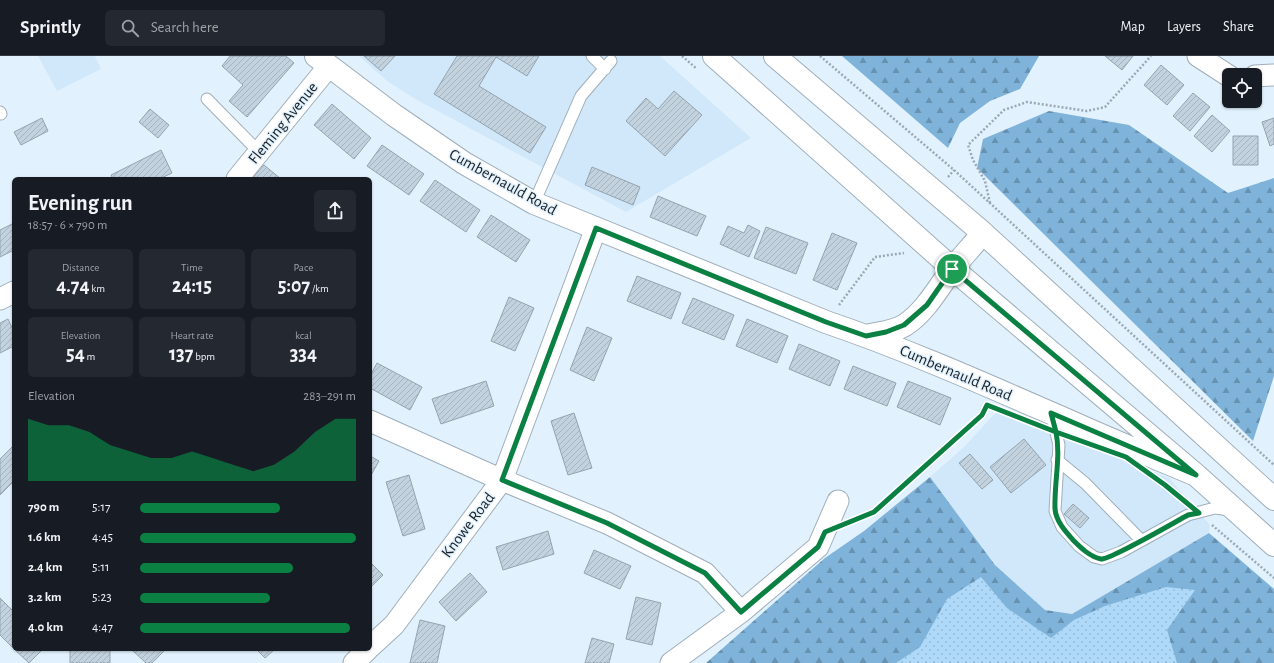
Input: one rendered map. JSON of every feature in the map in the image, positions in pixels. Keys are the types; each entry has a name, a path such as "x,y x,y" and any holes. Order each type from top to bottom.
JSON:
{"main road":[{"path":"714,56 952,269 1196,475 1274,545"},
{"path":"775,56 983,233 1274,499"},
{"name":"Cumbernauld Road","path":"322,61 394,115 464,163 534,203 826,322 866,336 993,388 1196,475"},
{"path":"866,336 886,332 904,325 927,305 952,269 983,233"}],"street":[{"path":"1198,56 1222,71"},
{"name":"Fleming Avenue","path":"239,177 259,152 322,61"},
{"path":"1262,76 1274,75"},
{"name":"Knowe Road","path":"372,645 394,625 502,480 596,228"},
{"path":"0,299 12,293"},
{"path":"372,422 502,480 607,523 705,573 741,612"},
{"path":"671,663 741,612 818,547 838,501"},
{"name":"Knowe Road","path":"354,663 366,651"}],"lane":[{"path":"534,203 581,96 608,65 592,56"},
{"path":"207,99 259,152"},
{"path":"1051,413 1058,445 1055,511 1062,527 1079,546 1094,557 1102,560 1121,552 1188,515 1215,508 1236,510"},
{"path":"1057,460 1085,483 1141,540"}],"path":[{"path":"820,56 954,170 1274,465"},
{"path":"990,203 985,181 973,160 968,145 1004,110 1027,102 1088,111 1105,107 1151,56"},
{"path":"825,532 874,512 982,415 993,388"},
{"path":"1165,485 1274,578"}],"shaded area":[{"path":"38,56 95,56 101,69 57,91"},
{"path":"359,56 660,56 751,138 626,212 417,100 387,81"},
{"path":"998,410 1169,478 1210,525 1209,533 1072,614 1045,610 995,565 930,477 964,447"},
{"path":"1188,558 1239,663 792,663 980,564 1051,624 1107,599"}],"green space":[{"path":"842,56 1039,56 1020,89 990,101 960,123 948,148"},
{"path":"1049,111 1129,125 1228,193 1274,178 1274,376 1253,441 977,168 983,139"},
{"path":"930,477 995,565 1045,610 1072,614 1209,533 1274,589 1274,663 1177,663 1167,630 1195,590 1166,587 1105,606 1074,620 1051,638 1007,608 981,577 947,599 920,647 896,663 706,663 825,558 864,531"}],"building":[{"path":"230,56 286,56 294,63 247,117 229,101 243,85 222,66"},
{"path":"364,56 395,56 381,71"},
{"path":"457,56 539,56 527,76 496,57 479,86 546,127 530,153 434,94"},
{"path":"1105,56 1133,56 1122,70"},
{"path":"1161,65 1184,85 1167,105 1144,85"},
{"path":"674,91 702,115 665,156 626,121 646,98 658,109"},
{"path":"1193,93 1210,107 1190,131 1173,116"},
{"path":"332,104 371,138 354,159 314,125"},
{"path":"150,109 169,125 158,138 139,122"},
{"path":"1212,115 1230,131 1212,152 1194,136"},
{"path":"42,118 48,131 21,145 14,132"},
{"path":"1274,118 1274,144 1270,146 1262,122"},
{"path":"1233,136 1258,136 1258,165 1233,165"},
{"path":"382,145 424,174 409,195 367,166"},
{"path":"161,150 172,173 163,177 112,177 111,175"},
{"path":"264,165 279,177 254,177"},
{"path":"592,167 640,187 633,205 585,185"},
{"path":"435,180 480,210 466,232 420,201"},
{"path":"658,196 706,216 697,236 650,217"},
{"path":"491,215 530,240 516,262 477,237"},
{"path":"12,224 12,251 0,257 0,230"},
{"path":"748,225 760,231 749,257 720,244 728,226 744,233"},
{"path":"766,227 808,243 796,274 754,258"},
{"path":"832,233 857,243 837,290 813,280"},
{"path":"637,276 681,293 671,319 627,301"},
{"path":"509,297 534,308 515,351 491,341"},
{"path":"693,298 734,315 724,340 682,323"},
{"path":"8,319 12,328 12,347 0,353 0,323"},
{"path":"747,319 788,336 777,363 736,346"},
{"path":"587,327 612,338 594,381 570,370"},
{"path":"799,344 840,361 830,386 789,369"},
{"path":"377,363 422,387 410,410 372,389 372,372"},
{"path":"853,366 896,383 887,406 844,389"},
{"path":"486,381 494,406 441,424 432,399"},
{"path":"908,381 951,398 940,425 897,407"},
{"path":"574,413 592,468 568,475 551,421"},
{"path":"1024,439 1046,465 1011,493 990,467"},
{"path":"12,447 12,483 0,495 0,459"},
{"path":"970,454 993,480 982,489 959,463"},
{"path":"372,457 379,461 372,473"},
{"path":"409,475 425,529 403,536 386,482"},
{"path":"1073,504 1089,518 1080,528 1064,514"},
{"path":"548,531 554,554 503,570 496,547"},
{"path":"594,550 631,566 620,589 584,573"},
{"path":"372,564 383,575 372,586"},
{"path":"470,573 487,592 456,621 439,602"},
{"path":"636,597 661,603 652,645 626,639"},
{"path":"0,598 12,610 12,647 0,635"},
{"path":"420,620 445,626 437,663 410,663"},
{"path":"592,638 614,644 609,663 585,663"},
{"path":"16,651 41,651 29,663"},
{"path":"70,651 110,651 110,663 70,663"},
{"path":"133,651 164,651 152,663 146,663"},
{"path":"258,651 273,651 265,658"}],"route":[{"path":"952,269 927,305 916,316 904,325 886,332 866,336 826,322 596,228 502,480 607,523 705,573 741,612 818,547 825,532 874,512 982,415 987,405 1056,432 1058,445 1055,511 1062,527 1079,546 1094,557 1102,560 1121,552 1188,515 1199,513 1165,485 1126,457 1056,432 1051,413 1196,475 952,269"}]}
